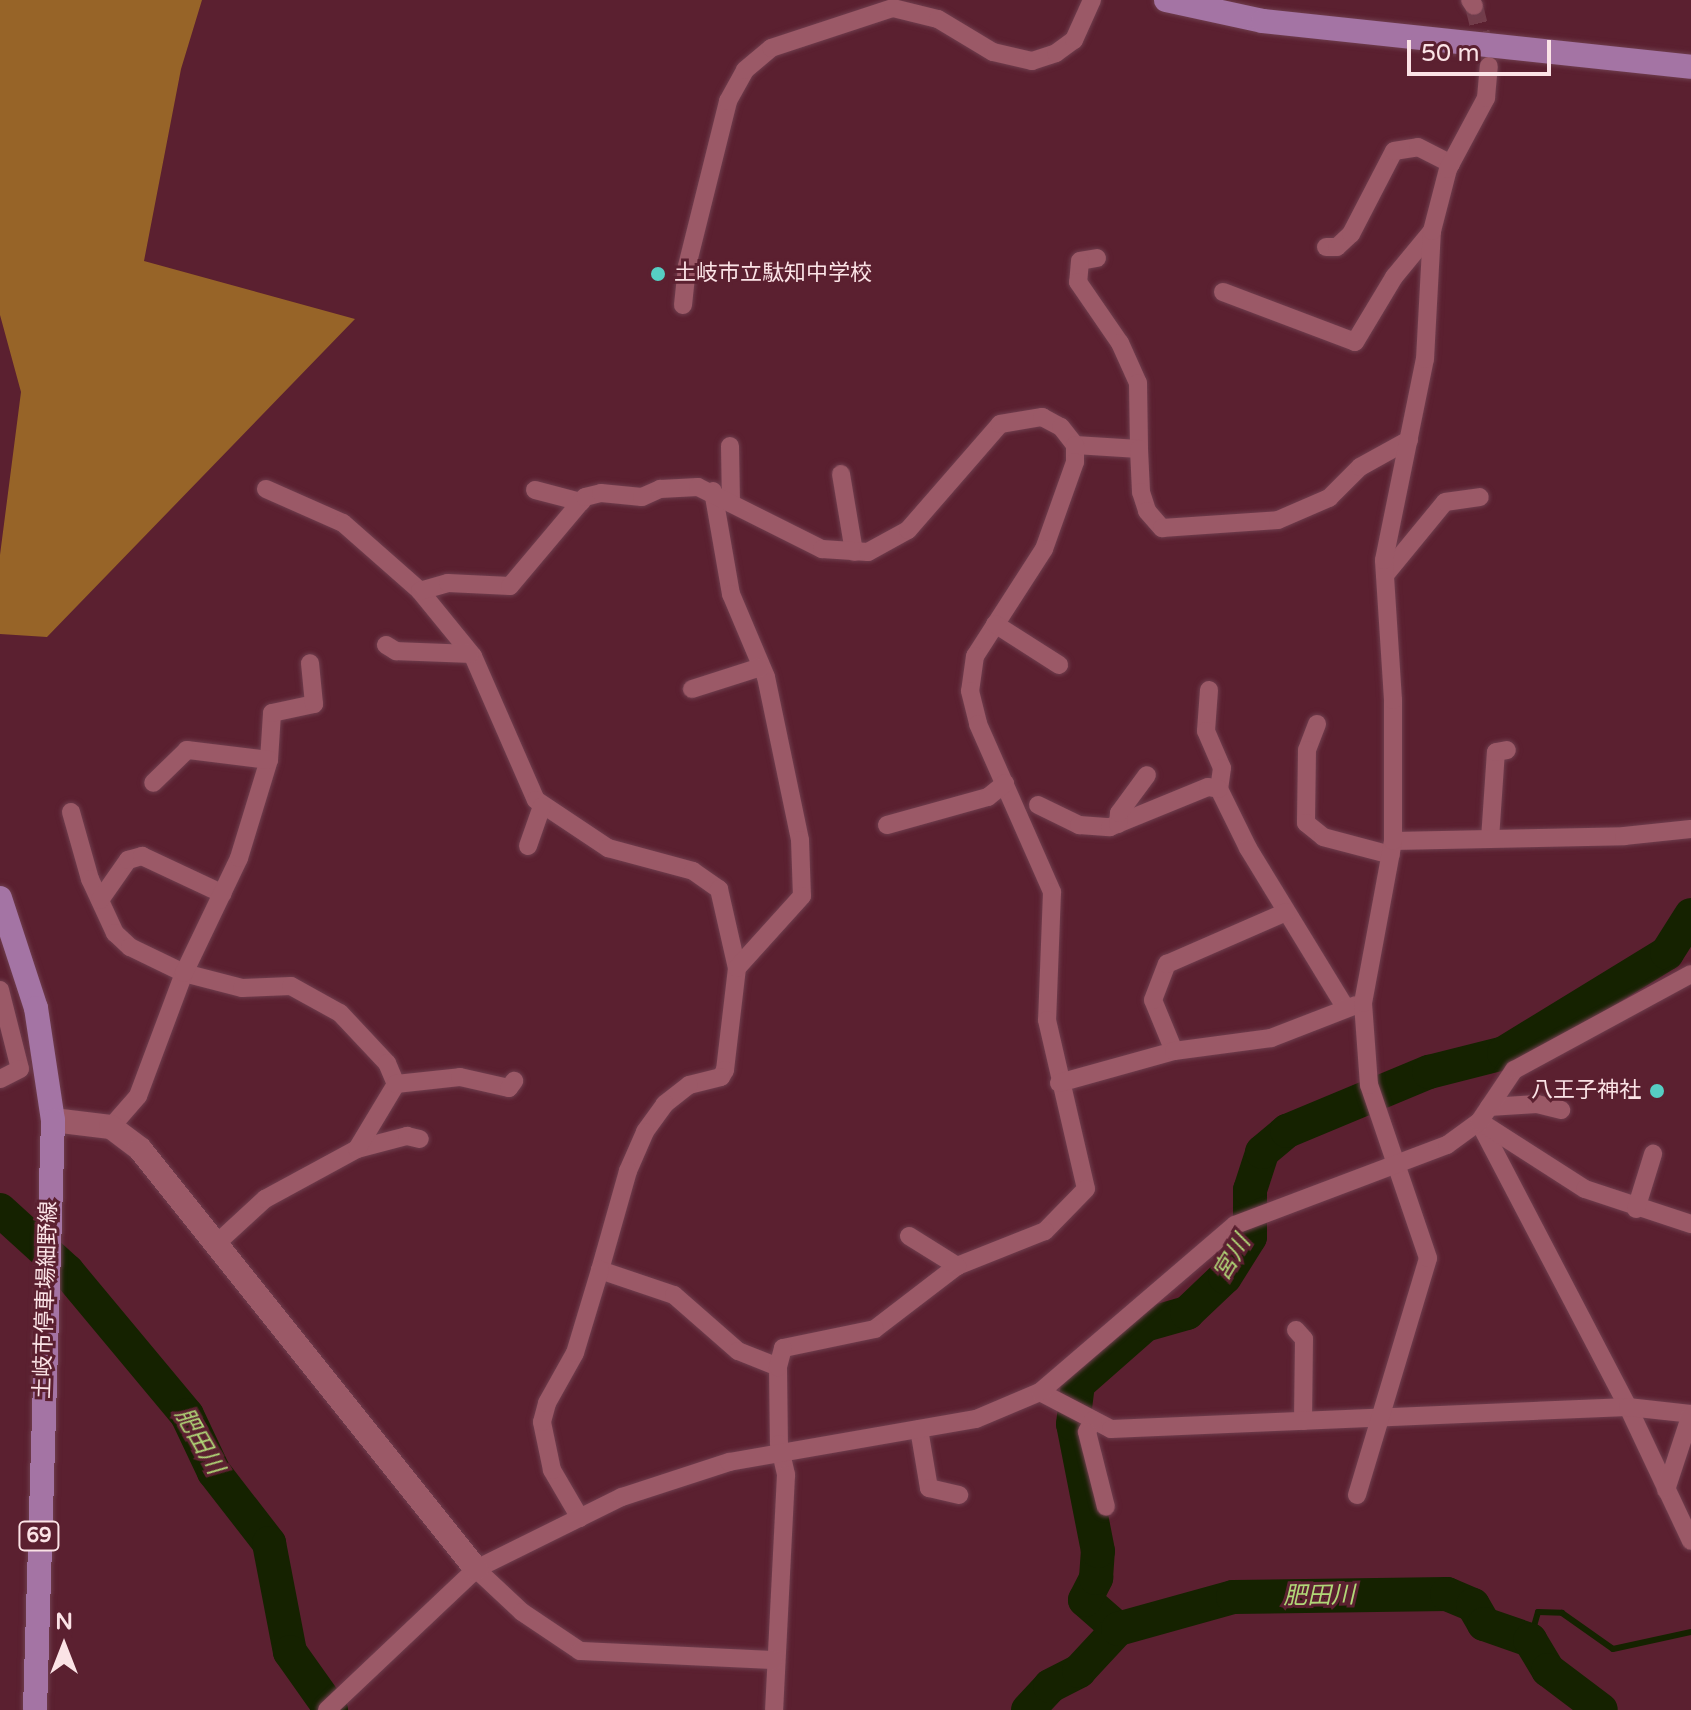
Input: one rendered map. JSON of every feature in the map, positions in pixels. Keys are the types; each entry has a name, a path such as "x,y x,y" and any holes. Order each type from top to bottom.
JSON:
{"main road":[{"path":"1166,0 1263,21 1691,67"},
{"name":"土岐市停車場細野線","path":"0,898 9,952 45,1051 53,1120 35,1710"}],"street":[{"path":"683,305 687,266 728,101 745,70 771,48 893,8 938,19 993,52 1032,61 1056,53 1074,40 1092,0"},
{"path":"1357,1495 1428,1258 1369,1085 1354,1005 1392,848 1385,548 1409,440 1432,297 1432,231 1451,164 1486,98 1489,66"},
{"path":"1326,247 1337,247 1351,234 1394,151 1418,147 1451,164"},
{"path":"1223,292 1355,342 1394,277 1432,231"},
{"path":"1097,258 1080,261 1078,282 1120,343 1138,383 1141,492 1147,511 1162,528 1278,520 1329,498 1360,467 1409,440"},
{"path":"420,591 448,583 510,586 581,502 601,493 642,497 660,489 713,491 786,535 822,549 854,552 884,546 908,530 1000,424 1042,417 1061,427 1075,445 1075,462 1044,549 1016,599 995,624 975,656 970,691 978,724 1052,892 1047,1020 1059,1083 1087,1177 1086,1189 1045,1231 957,1266 875,1329 783,1348 778,1367 782,1454 786,1475 774,1660 774,1710"},
{"path":"1075,445 1139,449"},
{"path":"730,446 731,503"},
{"path":"841,474 854,552"},
{"path":"266,489 343,523 420,591 470,654 527,787 542,806 608,848 708,879 719,889 737,968 725,1070 721,1077 689,1085 645,1132 628,1171 575,1353 542,1422 552,1470 580,1518"},
{"path":"535,490 581,502"},
{"path":"713,491 731,594 761,667 800,840 802,896 737,968"},
{"path":"1385,575 1445,502 1480,497"},
{"path":"995,624 1059,665"},
{"path":"386,645 396,651 470,654"},
{"path":"111,1127 138,1096 184,973 223,894 269,760 272,713 287,705 314,704 310,663"},
{"path":"692,689 761,667"},
{"path":"1209,690 1206,731 1222,768 1219,789 1286,912 1354,1005"},
{"path":"1317,724 1307,750 1306,823 1323,837 1392,848 1490,839 1691,829"},
{"path":"153,783 187,750 269,760"},
{"path":"1490,839 1496,752 1507,750"},
{"path":"1118,824 1119,813 1147,775"},
{"path":"887,825 988,797 1005,783"},
{"path":"1038,805 1094,828 1118,824 1208,787 1219,789"},
{"path":"528,846 542,806"},
{"path":"71,812 100,900 115,933 130,947 184,973 242,988 291,986 340,1013 387,1063 396,1084"},
{"path":"100,900 128,860 142,856 223,894"},
{"path":"1174,1051 1153,1000 1167,964 1286,912"},
{"path":"327,1710 342,1692 476,1569 622,1497 729,1462 976,1419 1040,1392 1253,1217 1447,1145 1484,1114 1514,1070 1691,974"},
{"path":"0,990 20,1069 0,1079"},
{"path":"1059,1083 1174,1051 1271,1038 1354,1005"},
{"path":"396,1084 460,1077 509,1088 514,1081"},
{"path":"357,1149 396,1084"},
{"path":"1484,1114 1537,1104 1561,1110"},
{"path":"1484,1114 1585,1189 1636,1209 1691,1224"},
{"path":"1484,1114 1691,1541"},
{"path":"53,1120 111,1127 140,1149 476,1569 522,1612 580,1651 774,1660"},
{"path":"216,1244 265,1199 357,1149 407,1136 420,1139"},
{"path":"1636,1209 1653,1154"},
{"path":"909,1236 957,1266"},
{"path":"600,1270 674,1295 738,1351 778,1367"},
{"path":"1296,1330 1304,1339 1303,1421"},
{"path":"1040,1392 1111,1429 1628,1407 1691,1414 1666,1490"},
{"path":"1090,1418 1087,1432 1106,1507"},
{"path":"919,1429 929,1488 959,1495"}],"shaded area":[{"path":"0,0 202,0 181,69 144,261 355,319 47,637 0,634 0,555 21,392 0,315"}],"waterway":[{"name":"宮川","path":"1118,1629 1085,1600 1096,1578 1098,1551 1073,1424 1078,1384 1145,1325 1187,1313 1225,1277 1250,1237 1250,1190 1262,1152 1287,1131 1429,1072 1504,1053 1667,953 1691,915"},
{"name":"肥田川","path":"0,1210 67,1271 187,1415 214,1472 269,1543 290,1652 331,1710"},
{"name":"肥田川","path":"1028,1710 1050,1686 1079,1671 1118,1629 1233,1597 1447,1594 1473,1605 1484,1624 1530,1640 1548,1670 1601,1710"},
{"path":"1530,1640 1538,1612 1562,1613 1613,1649 1691,1632"}],"tunnel":[{"path":"1474,6 1486,54"}],"place":[{"name":"土岐市立駄知中学校","path":"658,274"},
{"name":"八王子神社","path":"1657,1091"}]}
